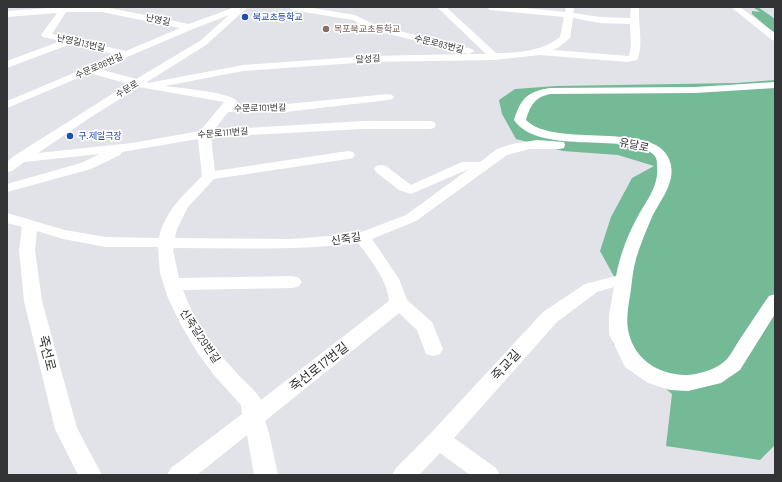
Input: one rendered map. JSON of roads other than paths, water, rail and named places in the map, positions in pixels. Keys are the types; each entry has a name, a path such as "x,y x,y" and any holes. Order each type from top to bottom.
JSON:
{"street":[{"path":"120,12 130,7"},
{"name":"수문로86번길","path":"7,105 190,27 244,7"},
{"name":"수문로","path":"7,168 18,159 87,114 143,85 203,43 244,7"},
{"name":"수문로83번길","path":"292,7 355,18 372,27 494,57"},
{"path":"355,18 360,7"},
{"path":"442,7 494,57"},
{"path":"490,7 569,11"},
{"path":"551,7 600,20 634,21"},
{"path":"540,52 627,60 633,58 637,40 634,21 635,7"},
{"path":"735,7 775,38"},
{"name":"난영길","path":"7,14 65,8 94,9 120,12 190,27"},
{"name":"난영길13번길","path":"65,8 46,35 127,54"},
{"name":"달성길","path":"143,85 242,68 368,59 494,57 540,52 556,45 566,38 569,11"},
{"path":"7,65 70,41"},
{"path":"90,70 143,85"},
{"name":"수문로101번길","path":"143,85 218,97 231,101 226,109"},
{"name":"유달로","path":"775,85 695,90 538,92 526,102 520,120 523,124 533,130 552,135 637,143 658,151 661,155 663,159 665,177 659,193 642,224 628,260 618,315 619,334 632,362 654,378 670,382 688,383 714,376 733,365 775,300"},
{"name":"수문로101번길","path":"226,109 266,106 277,109 388,97"},
{"path":"209,176 204,134 226,109"},
{"name":"수문로111번길","path":"18,159 122,148 204,134 363,125 430,124"},
{"name":"신죽길","path":"7,218 63,234 106,242 291,244 329,242 362,237 411,218 502,152 514,147 535,143 661,155"},
{"path":"7,188 86,166 103,159 122,148"},
{"path":"165,243 168,230 177,212 209,176 348,155"},
{"path":"381,169 404,187 411,190 467,166 482,166"},
{"name":"죽선로","path":"30,225 27,250 33,301 66,429 90,475"},
{"path":"362,237 394,286 398,296 398,302 425,327 433,348"},
{"name":"신죽길29번길","path":"165,243 166,259 172,284 180,307 200,341 239,391 251,402 253,419 258,433 266,475"},
{"name":"죽교길","path":"404,475 439,440 550,317 591,288 624,279"},
{"path":"172,284 292,282"},
{"name":"죽선로17번길","path":"179,475 384,316 398,302"},
{"path":"439,440 488,475"}],"place":[{"name":"북교초등학교","path":"245,17"},
{"name":"목포북교초등학교","path":"326,29"},
{"name":"구.제일극장","path":"70,136"}]}
